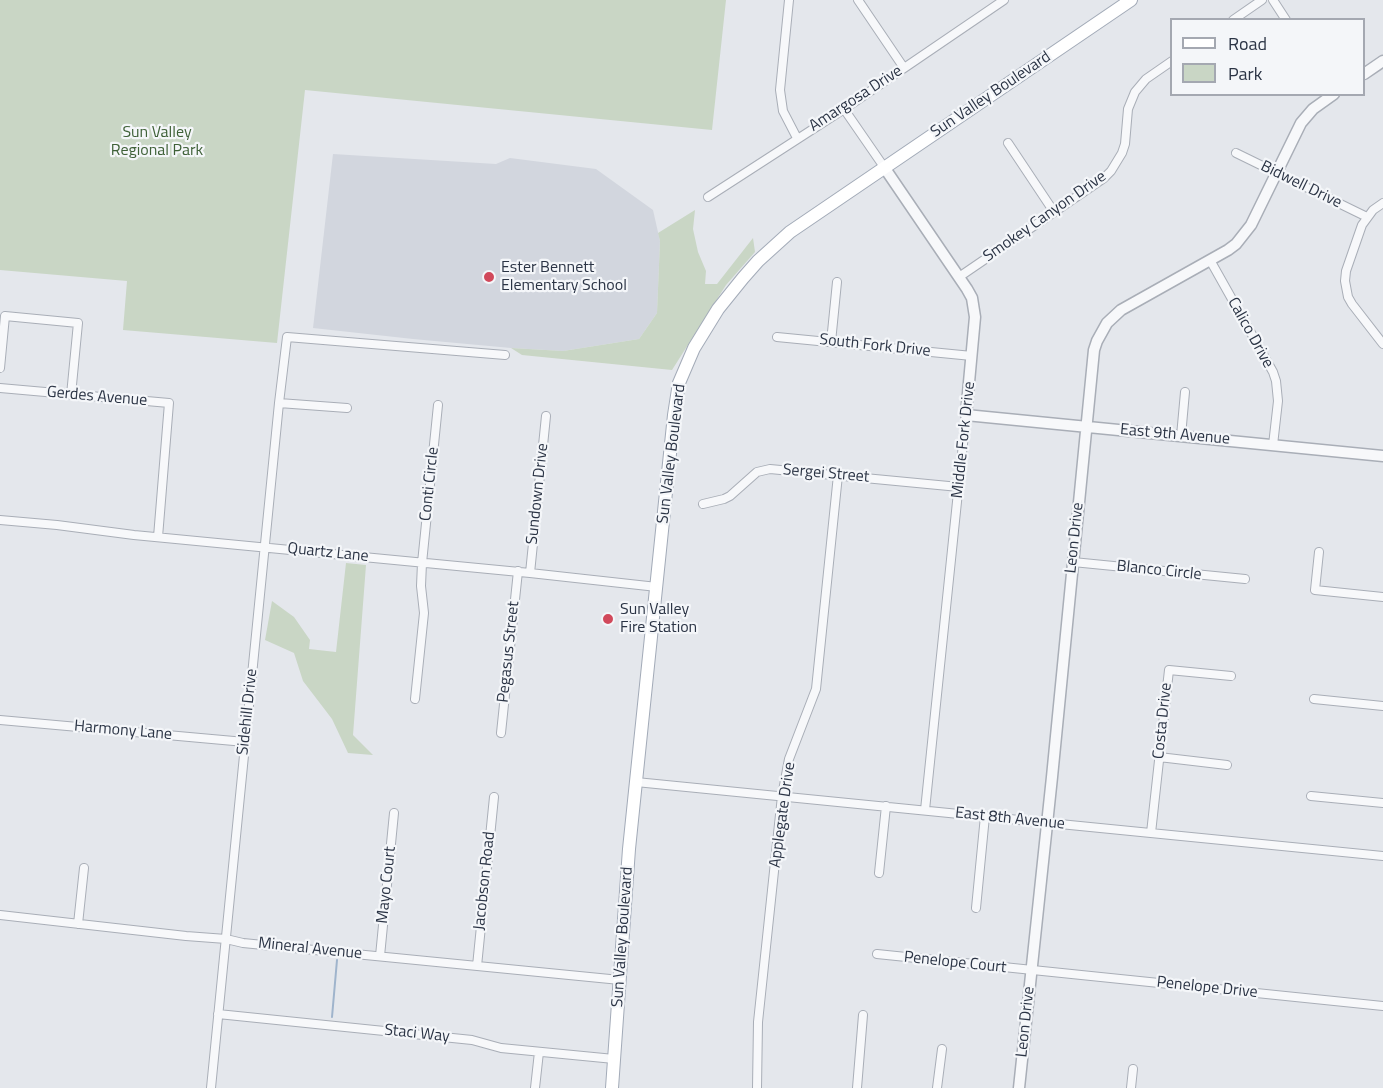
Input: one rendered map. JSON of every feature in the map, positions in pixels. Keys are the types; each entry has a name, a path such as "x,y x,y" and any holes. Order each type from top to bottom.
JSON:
{"main road":[{"name":"Sun Valley Boulevard","path":"612,1088 626,879 675,403 682,375 693,348 718,309 742,278 790,232 1131,0"}],"street":[{"path":"789,0 780,90 783,111 797,138"},
{"path":"858,0 904,68"},
{"name":"Amargosa Drive","path":"708,197 844,109 1004,0"},
{"path":"1236,18 1262,0"},
{"path":"1273,0 1285,18"},
{"path":"1365,73 1383,61"},
{"name":"Smokey Canyon Drive","path":"959,277 1111,171 1125,144 1128,109 1135,92 1146,78 1170,63"},
{"name":"Leon Drive","path":"1019,1088 1094,350 1107,323 1121,310 1227,250 1244,235 1301,123 1313,109 1331,96"},
{"name":"Middle Fork Drive","path":"844,109 967,289 974,307 972,356 925,810"},
{"path":"1008,143 1054,212"},
{"name":"Bidwell Drive","path":"1236,153 1366,217"},
{"path":"1383,203 1366,217 1346,271 1346,289 1352,304 1383,344"},
{"name":"Calico Drive","path":"1210,260 1273,372 1278,391 1273,445"},
{"path":"831,342 837,282"},
{"path":"0,368 5,316 78,323 71,395"},
{"name":"Sidehill Drive","path":"211,1088 287,337 505,355"},
{"name":"South Fork Drive","path":"777,337 972,356"},
{"name":"Gerdes Avenue","path":"0,388 169,403 158,537"},
{"path":"1181,436 1185,392"},
{"path":"279,403 347,408"},
{"name":"Conti Circle","path":"415,699 424,614 421,586 422,563 438,405"},
{"name":"East 9th Avenue","path":"966,415 1383,456"},
{"name":"Sundown Drive","path":"530,573 546,416"},
{"name":"Sergei Street","path":"703,504 730,496 751,476 770,469 959,487"},
{"name":"Applegate Drive","path":"757,1088 758,1022 782,796 789,759 816,690 838,475"},
{"name":"Quartz Lane","path":"0,520 657,587"},
{"path":"1319,552 1315,590 1383,597"},
{"name":"Blanco Circle","path":"1073,562 1245,579"},
{"name":"Pegasus Street","path":"501,733 518,572"},
{"name":"Costa Drive","path":"1151,833 1169,670 1231,676"},
{"path":"1314,699 1383,706"},
{"name":"Harmony Lane","path":"0,720 245,742"},
{"path":"1159,757 1227,765"},
{"name":"East 8th Avenue","path":"636,782 1383,856"},
{"path":"1311,796 1383,803"},
{"name":"Jacobson Road","path":"477,966 494,797"},
{"path":"879,873 886,807"},
{"name":"Mayo Court","path":"380,956 394,813"},
{"path":"976,908 985,816"},
{"path":"78,924 84,868"},
{"name":"Mineral Avenue","path":"0,915 226,939 243,943 620,980"},
{"name":"Penelope Court","path":"877,954 1032,971"},
{"name":"Penelope Drive","path":"1032,971 1383,1006"},
{"name":"Staci Way","path":"218,1014 472,1040 501,1048 614,1059"},
{"path":"857,1088 863,1015"},
{"path":"937,1088 942,1049"},
{"path":"536,1088 539,1052"},
{"path":"1131,1088 1133,1069"}],"shaded area":[{"name":"Ester Bennett Elementary School","path":"333,154 496,164 510,158 596,169 653,210 660,241 657,313 639,339 563,351 313,328"}],"green space":[{"name":"Sun Valley Regional Park","path":"0,0 726,0 712,130 305,90 277,343 123,330 127,281 0,270"},
{"path":"695,210 693,229 698,252 706,271 705,284 717,284 753,238 755,252 726,285 672,370 522,355 511,348 563,351 639,339 657,313 660,241 658,233"},
{"path":"346,563 366,565 353,735 373,755 348,753 332,719 303,681 294,653 265,640 272,601 294,617 310,640 309,649 336,652"}],"waterway":[{"path":"332,1017 337,960"}],"place":[{"name":"Ester Bennett Elementary School","path":"489,277"},
{"name":"Sun Valley Fire Station","path":"608,619"}]}
